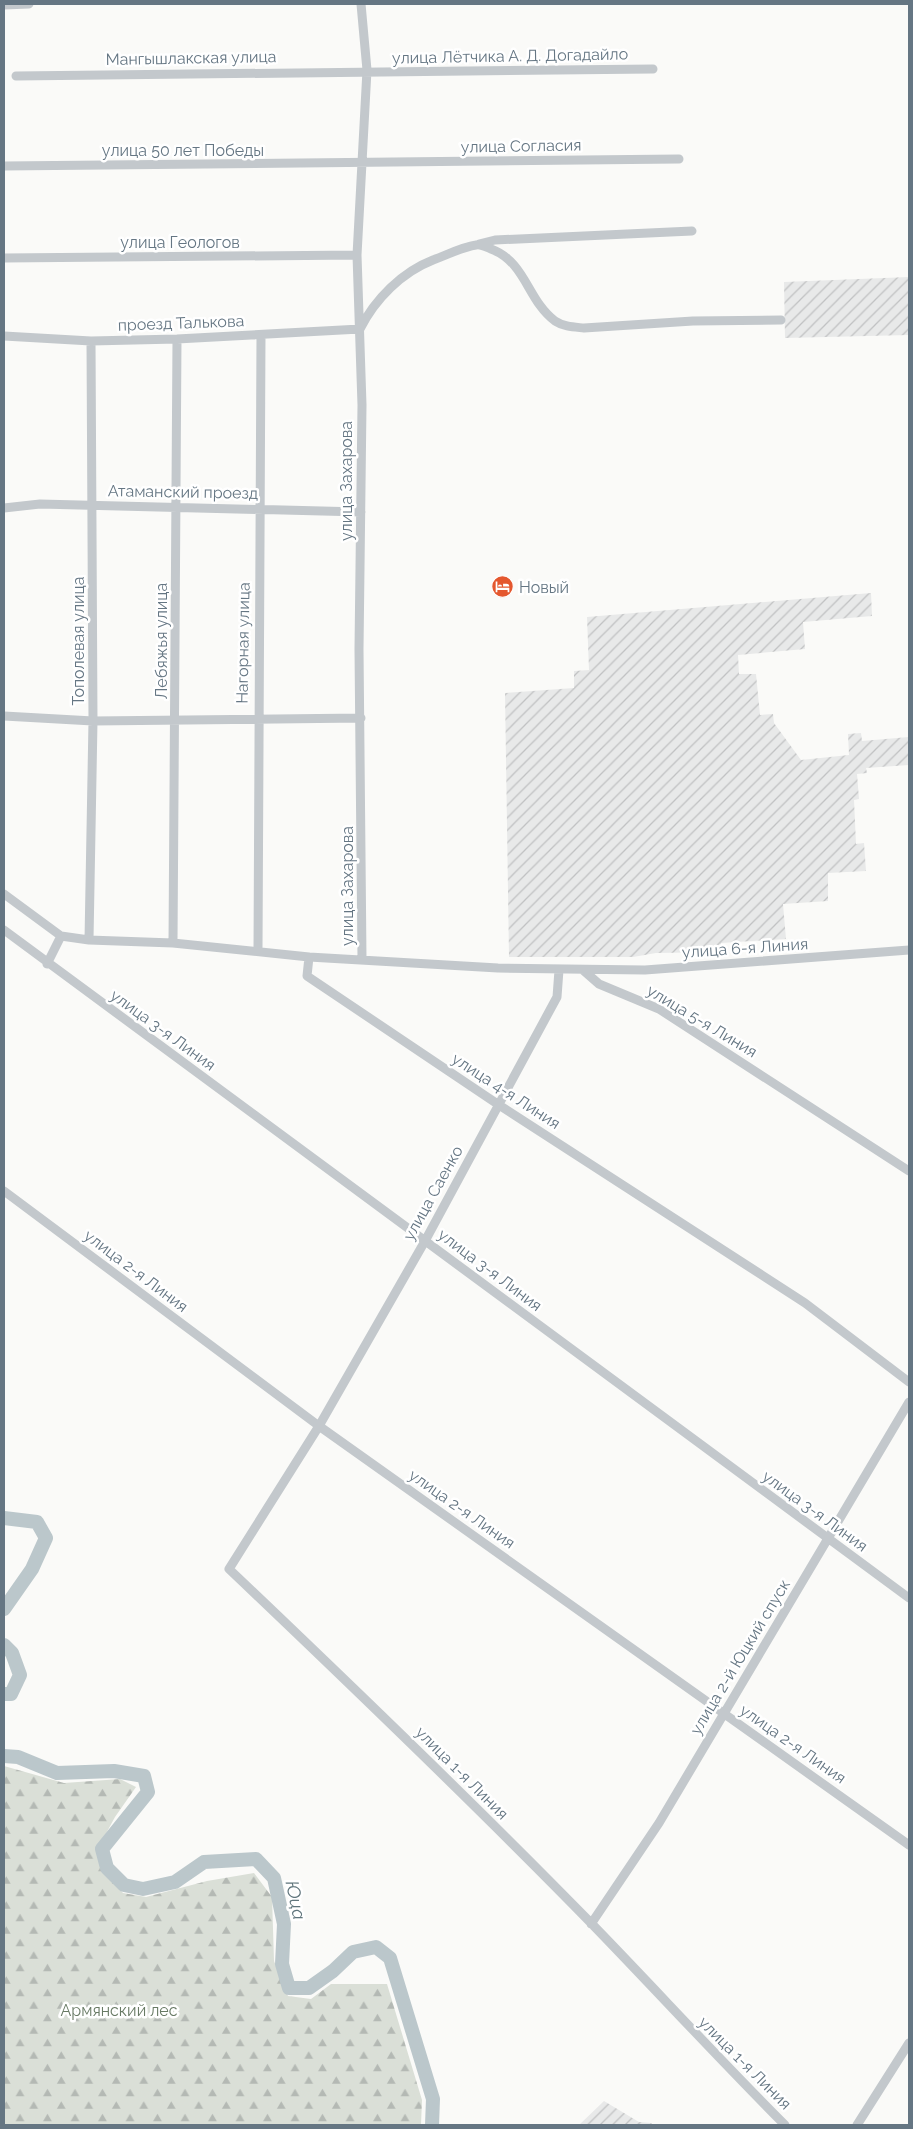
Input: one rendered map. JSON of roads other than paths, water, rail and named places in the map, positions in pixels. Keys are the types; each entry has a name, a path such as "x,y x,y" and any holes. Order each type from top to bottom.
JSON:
{"street":[{"path":"4,5 29,4"},
{"name":"улица Захарова","path":"361,4 366,70 357,255 360,329 361,512 359,649 362,959"},
{"name":"улица Лётчика А. Д. Догадайло","path":"366,70 381,72 654,69"},
{"name":"Мангышлакская улица","path":"16,76 366,70"},
{"name":"улица Согласия","path":"362,164 680,159"},
{"name":"улица 50 лет Победы","path":"4,166 362,164"},
{"path":"360,329 369,312 400,279 424,264 478,244 495,240 692,230"},
{"path":"478,244 497,251 518,266 534,296 547,314 566,326 584,328 693,322 781,320"},
{"name":"улица Геологов","path":"4,258 357,255"},
{"name":"проезд Талькова","path":"4,336 91,341 177,340 360,329"},
{"name":"Нагорная улица","path":"258,950 261,335"},
{"name":"Лебяжья улица","path":"174,943 177,340"},
{"name":"Тополевая улица","path":"89,940 93,721 91,341"},
{"name":"Атаманский проезд","path":"4,508 40,504 361,512"},
{"path":"4,716 93,721 361,718"},
{"path":"4,894 61,936 89,940 174,943 258,950 309,957 498,968 584,970"},
{"name":"улица 3-я Линия","path":"4,930 47,964 909,1598"},
{"path":"47,964 61,936"},
{"name":"улица 6-я Линия","path":"584,970 645,970 909,950"},
{"name":"улица 4-я Линия","path":"309,957 307,976 499,1105 805,1303 909,1382"},
{"name":"улица Саенко","path":"319,1426 425,1241 557,996 559,970"},
{"name":"улица 5-я Линия","path":"584,970 599,984 659,1009 909,1171"},
{"name":"улица 2-я Линия","path":"4,1191 319,1426 909,1845"},
{"name":"улица 2-й Юцкий спуск","path":"592,1924 659,1823 909,1402"},
{"name":"улица 1-я Линия","path":"319,1426 229,1569 419,1749 592,1924 709,2050 785,2125"},
{"path":"857,2125 909,2043"}],"waterway":[{"name":"Юца","path":"4,1518 37,1522 46,1538 32,1569 4,1609"},
{"name":"Юца","path":"4,1645 12,1653 20,1675 11,1694 4,1694"},
{"name":"Юца","path":"4,1756 18,1757 57,1773 114,1771 144,1776 148,1792 102,1849 107,1868 124,1885 143,1889 175,1882 204,1862 256,1859 274,1878 284,1924 282,1964 289,1988 309,1988 333,1971 353,1952 376,1947 390,1958 433,2099 432,2125"}],"place":[{"name":"Новый","path":"503,587"}],"park label":[{"name":"Армянский лес","path":"119,2010"}]}
